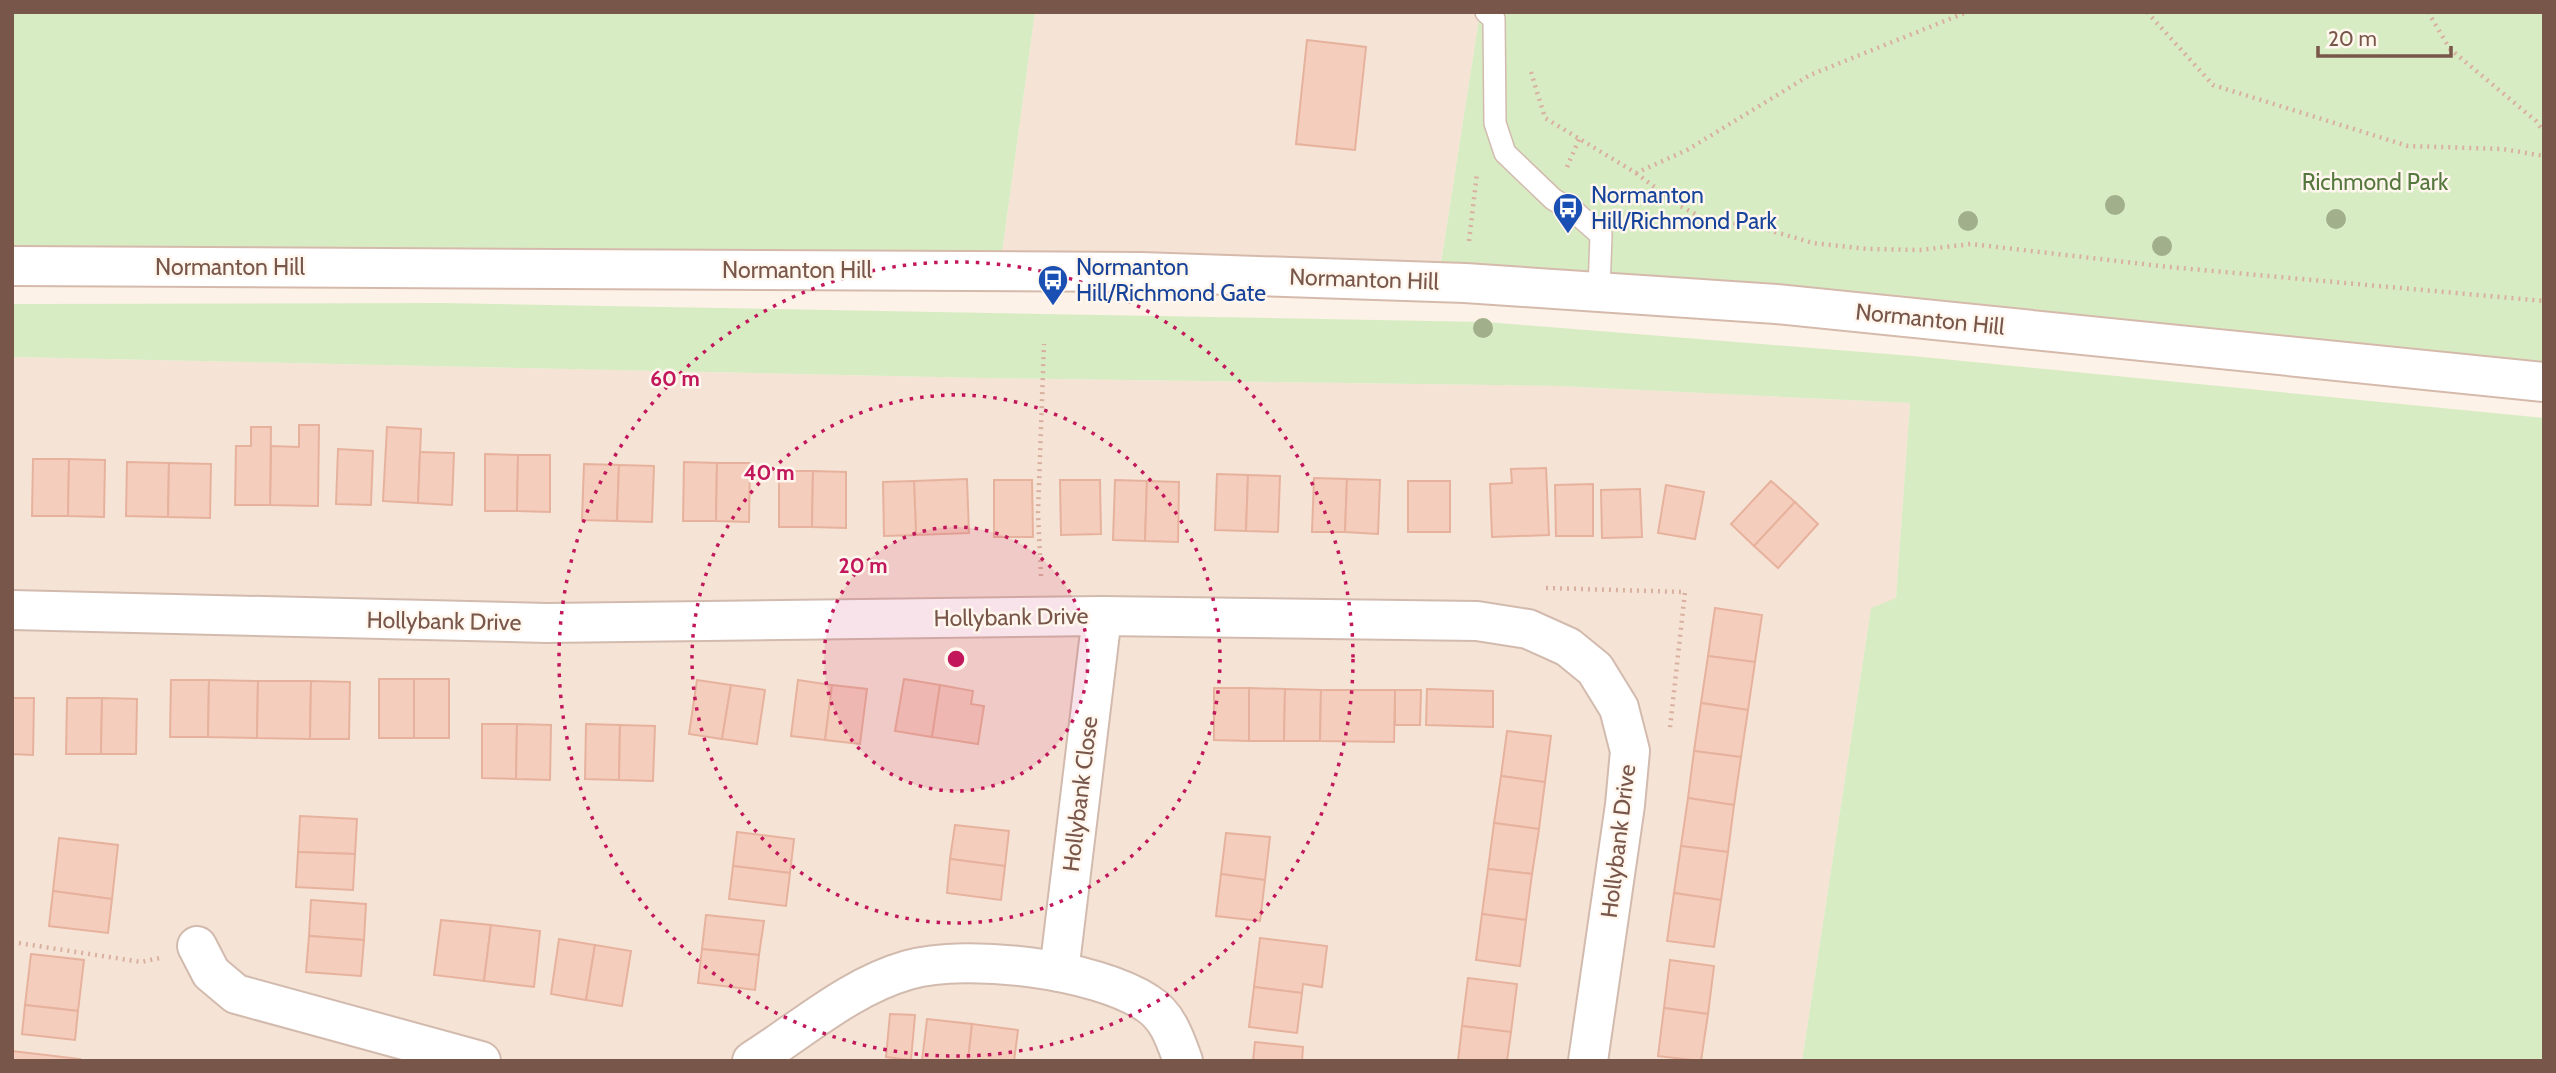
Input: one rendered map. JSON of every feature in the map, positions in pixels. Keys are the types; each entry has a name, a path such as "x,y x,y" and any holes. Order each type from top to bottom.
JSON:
{"street":[{"name":"Normanton Hill","path":"12,266 1141,272 1599,290 1776,303 2544,382"},
{"name":"Hollybank Drive","path":"12,610 547,623 1102,616 1477,621 1528,629 1568,647 1595,669 1619,708 1630,751 1625,805 1588,1061"},
{"name":"Hollybank Close","path":"1059,972 1102,616"},
{"path":"197,946 211,974 236,994 481,1061"},
{"path":"752,1061 819,1013 870,984 910,969 965,962 1059,972 1104,981 1149,1004 1170,1027 1183,1061"}],"lane":[{"path":"1486,12 1494,19 1495,123 1505,153 1553,200 1576,213 1601,235 1599,290"}],"path":[{"path":"1636,173 1687,150 1810,75 1967,12"},
{"path":"2147,12 2213,85 2408,146 2503,149 2544,156"},
{"path":"2428,12 2450,49 2536,121 2544,132"},
{"path":"1530,62 1533,87 1545,118 1636,173 1677,204 1704,219 1758,227 1813,243 1868,249 1920,250 1971,244 2169,267 2544,301"},
{"path":"1041,584 1038,513 1044,344"},
{"path":"1542,588 1685,592 1668,737"},
{"path":"12,942 148,962 197,946"}],"shaded area":[{"path":"1035,12 1480,12 1441,263 1002,253"},
{"path":"12,357 980,378 1557,386 1910,403 1896,599 1871,608 1802,1061 12,1061"}],"green space":[{"path":"12,12 1035,12 1002,253 12,246"},
{"name":"Richmond Park","path":"1480,12 2544,12 2544,368 1441,263"},
{"path":"443,303 1486,322 1913,356 2544,418 2544,1061 1802,1061 1871,608 1896,598 1910,403 1557,386 980,378 12,357 12,304"}],"building":[{"path":"1307,40 1366,47 1355,150 1296,144"},
{"path":"299,425 319,425 318,506 270,505 271,446 299,447"},
{"path":"251,427 271,427 270,505 235,505 236,446 251,446"},
{"path":"387,427 421,429 418,503 383,501"},
{"path":"338,449 373,451 371,505 336,504"},
{"path":"420,452 454,453 452,505 418,503"},
{"path":"485,454 518,455 517,511 485,511"},
{"path":"518,455 550,455 550,512 517,511"},
{"path":"33,459 69,459 68,516 32,516"},
{"path":"69,459 105,460 104,517 68,516"},
{"path":"127,462 169,463 168,517 126,516"},
{"path":"684,462 717,463 716,521 683,521"},
{"path":"169,463 211,464 210,518 168,517"},
{"path":"717,463 750,463 749,522 716,521"},
{"path":"584,464 619,465 617,521 582,520"},
{"path":"619,465 654,466 652,522 617,521"},
{"path":"1546,468 1549,535 1492,537 1490,484 1512,483 1511,469"},
{"path":"779,471 813,471 812,527 779,527"},
{"path":"813,471 846,472 846,528 812,527"},
{"path":"1217,474 1248,475 1246,531 1215,530"},
{"path":"1248,475 1280,476 1278,532 1246,531"},
{"path":"1314,478 1347,479 1345,532 1312,532"},
{"path":"967,479 969,533 916,535 914,481"},
{"path":"1347,479 1380,480 1378,534 1345,532"},
{"path":"994,480 1032,480 1033,537 994,537"},
{"path":"1060,480 1100,480 1101,534 1061,535"},
{"path":"1115,480 1147,481 1145,541 1113,540"},
{"path":"914,481 916,535 884,536 883,482"},
{"path":"1147,481 1179,482 1178,542 1145,541"},
{"path":"1408,481 1450,481 1450,532 1408,532"},
{"path":"1771,481 1795,502 1754,546 1731,524"},
{"path":"1593,484 1593,536 1556,536 1555,485"},
{"path":"1666,485 1704,492 1695,539 1658,533"},
{"path":"1640,489 1642,537 1602,538 1601,490"},
{"path":"1795,502 1818,524 1778,568 1754,546"},
{"path":"1715,608 1762,615 1755,662 1708,656"},
{"path":"1708,656 1755,662 1748,710 1701,703"},
{"path":"379,679 414,679 414,738 379,738"},
{"path":"414,679 449,679 449,738 414,738"},
{"path":"904,679 940,685 932,737 895,731"},
{"path":"171,680 209,680 208,737 170,737"},
{"path":"209,680 258,681 257,738 208,737"},
{"path":"697,680 731,685 722,739 689,734"},
{"path":"798,680 832,685 825,740 791,736"},
{"path":"258,681 311,681 310,739 257,738"},
{"path":"311,681 350,682 349,739 310,739"},
{"path":"731,685 765,690 757,744 722,739"},
{"path":"832,685 867,689 860,744 825,740"},
{"path":"940,685 973,691 971,704 984,706 978,744 932,737"},
{"path":"1214,688 1249,688 1249,741 1214,740"},
{"path":"1249,688 1285,689 1284,741 1249,741"},
{"path":"1285,689 1321,690 1320,741 1284,741"},
{"path":"1427,689 1493,691 1493,727 1426,725"},
{"path":"1321,690 1395,690 1394,742 1320,741"},
{"path":"1395,690 1421,690 1420,725 1395,725"},
{"path":"12,698 34,698 33,755 12,754"},
{"path":"67,698 102,698 101,754 66,754"},
{"path":"102,698 137,699 136,754 101,754"},
{"path":"1701,703 1748,710 1741,757 1694,751"},
{"path":"482,724 517,724 516,779 482,778"},
{"path":"517,724 551,725 550,780 516,779"},
{"path":"586,724 620,725 619,780 585,779"},
{"path":"620,725 655,726 653,781 619,780"},
{"path":"1507,731 1551,736 1545,782 1501,776"},
{"path":"1694,751 1741,757 1734,805 1688,798"},
{"path":"1501,776 1545,782 1539,829 1494,823"},
{"path":"1688,798 1734,805 1728,852 1681,846"},
{"path":"300,816 357,819 355,854 298,852"},
{"path":"1494,823 1539,829 1532,874 1488,869"},
{"path":"955,825 1009,831 1005,866 950,859"},
{"path":"737,832 794,839 790,873 733,866"},
{"path":"1226,833 1270,837 1265,880 1221,874"},
{"path":"59,838 118,845 112,899 53,891"},
{"path":"1681,846 1728,852 1721,900 1674,893"},
{"path":"298,852 355,854 353,890 296,887"},
{"path":"950,859 1005,866 1001,900 947,893"},
{"path":"733,866 790,873 786,906 729,899"},
{"path":"1488,869 1532,874 1526,920 1482,914"},
{"path":"1221,874 1265,880 1260,921 1216,916"},
{"path":"53,891 112,899 108,933 49,926"},
{"path":"1674,893 1721,900 1714,947 1667,941"},
{"path":"311,900 366,904 364,940 309,936"},
{"path":"1482,914 1526,920 1520,966 1476,960"},
{"path":"706,915 764,921 759,955 702,949"},
{"path":"441,920 491,925 484,981 434,975"},
{"path":"491,925 540,931 534,987 484,981"},
{"path":"309,936 364,940 361,976 306,972"},
{"path":"1260,938 1327,946 1322,987 1303,984 1302,993 1254,987"},
{"path":"559,939 595,945 586,1000 551,994"},
{"path":"595,945 631,951 622,1006 586,1000"},
{"path":"702,949 759,955 755,990 698,983"},
{"path":"31,954 84,960 78,1011 25,1005"},
{"path":"1670,960 1714,966 1708,1014 1664,1008"},
{"path":"1468,978 1517,984 1511,1032 1462,1026"},
{"path":"1254,987 1302,993 1297,1033 1249,1027"},
{"path":"25,1005 78,1011 75,1040 22,1034"},
{"path":"1664,1008 1708,1014 1701,1061 1658,1056"},
{"path":"890,1014 915,1015 911,1060 886,1057"},
{"path":"927,1019 972,1024 968,1061 922,1061"},
{"path":"972,1024 1018,1030 1014,1061 968,1061"},
{"path":"1462,1026 1511,1032 1507,1061 1458,1061"},
{"path":"1255,1042 1303,1047 1302,1061 1253,1061"},
{"path":"12,1051 80,1059 12,1061"}],"place":[{"name":"Normanton Hill/Richmond Park","path":"1568,235"},
{"name":"Normanton Hill/Richmond Gate","path":"1053,307"}]}
